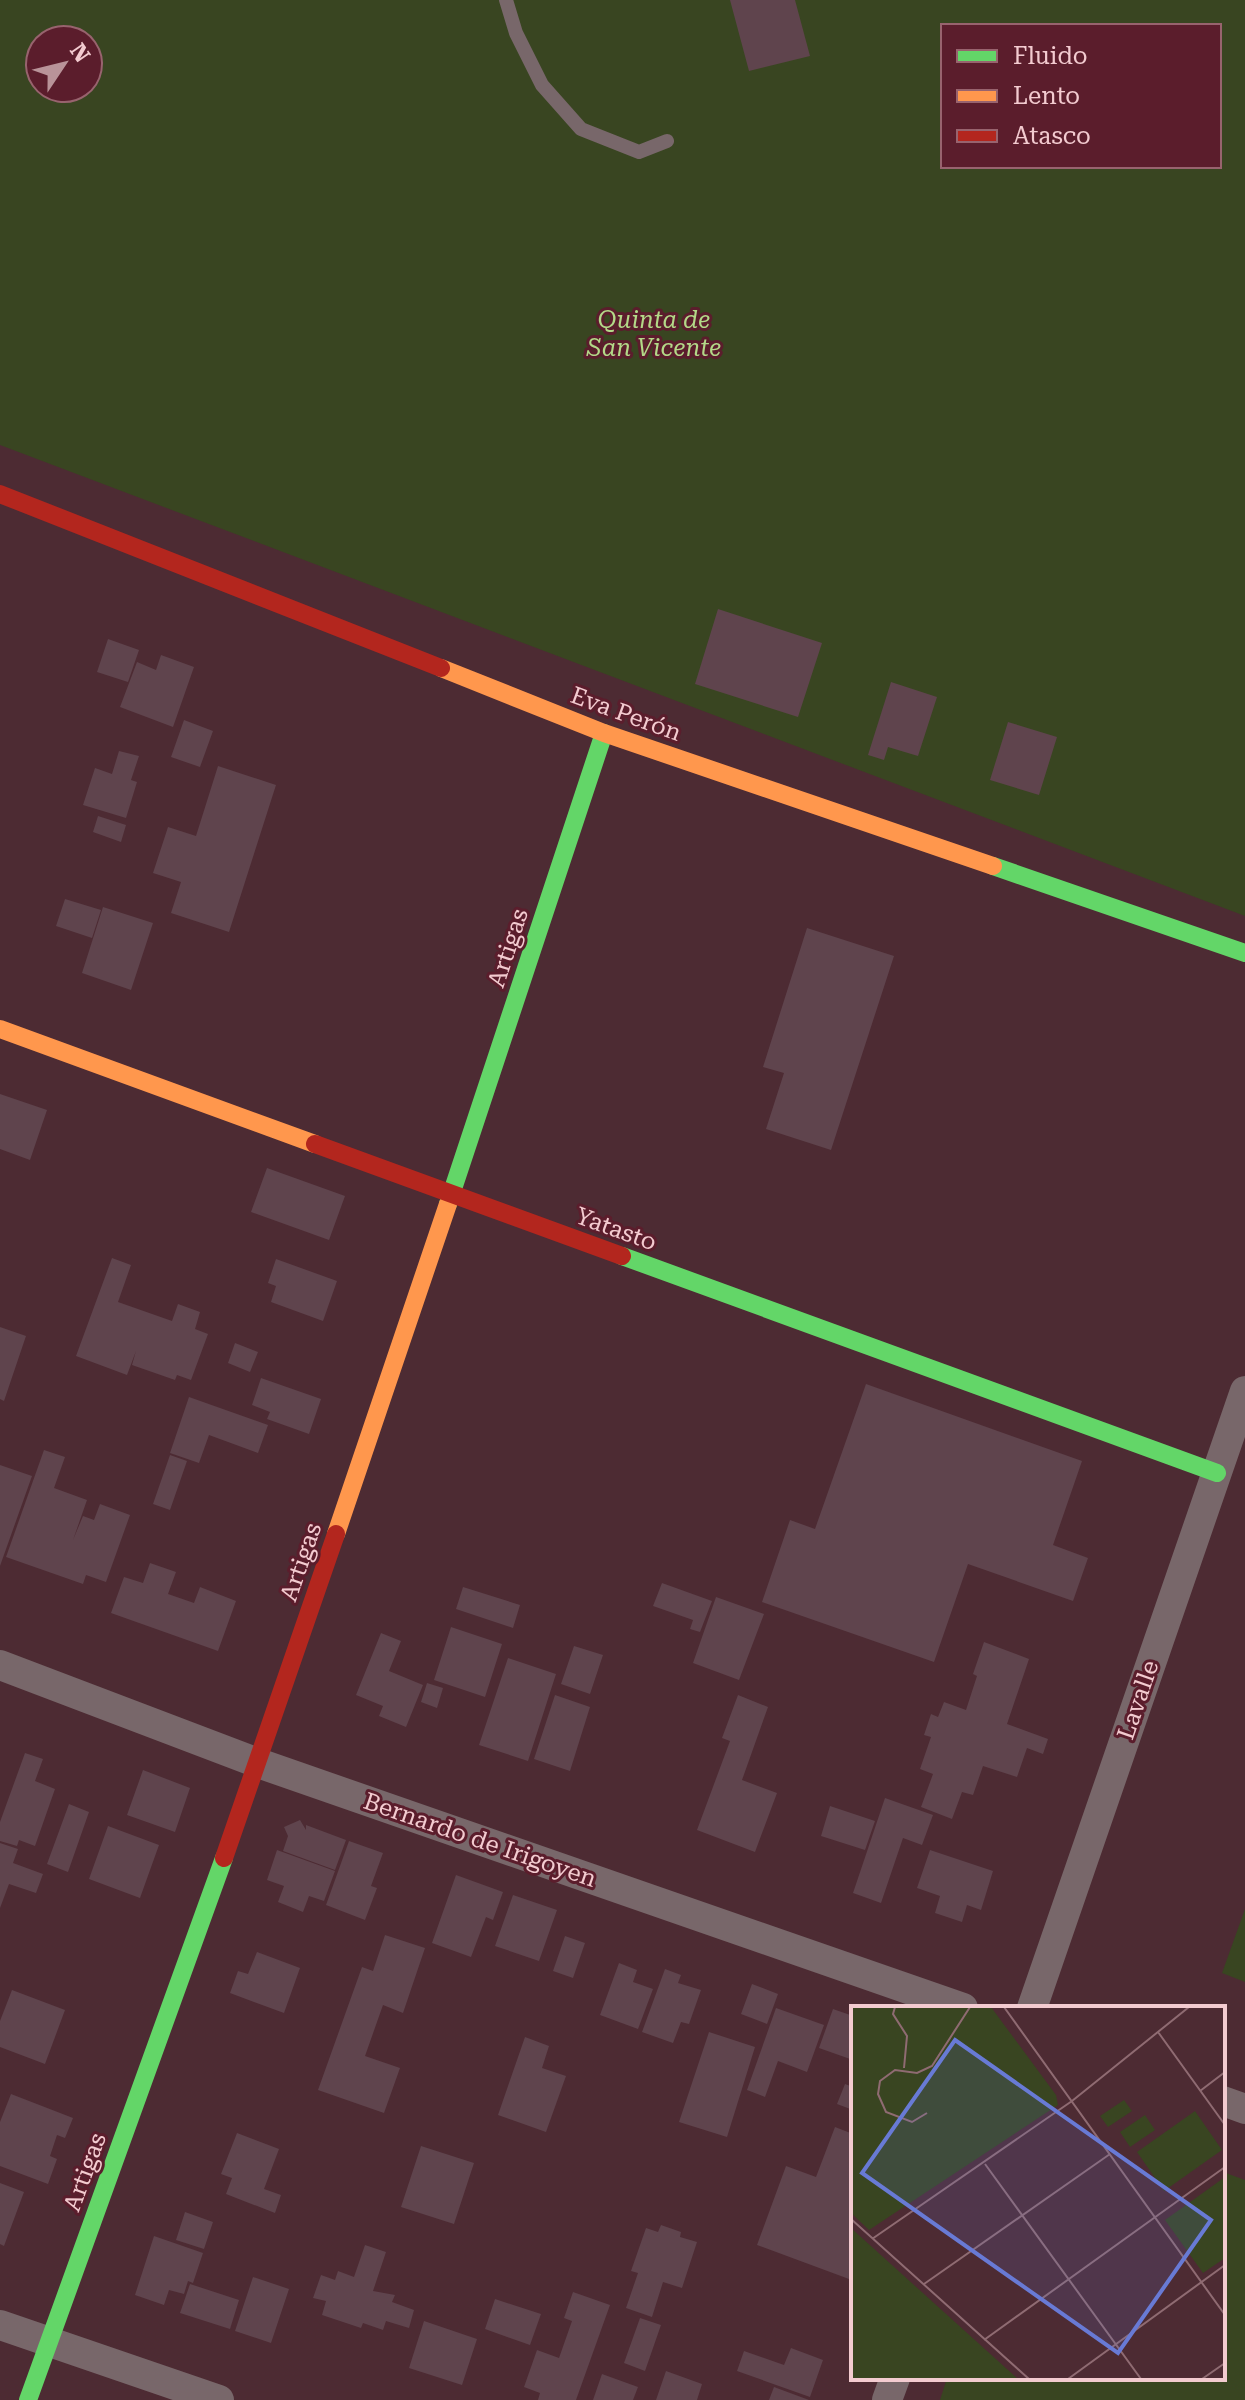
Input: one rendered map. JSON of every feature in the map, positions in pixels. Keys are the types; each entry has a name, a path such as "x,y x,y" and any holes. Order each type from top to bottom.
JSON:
{"street":[{"name":"Eva Perón","path":"0,494 604,733 1245,953"},
{"name":"Artigas","path":"28,2400 258,1763 604,733"},
{"name":"Yatasto","path":"0,1029 1217,1473"},
{"name":"Lavalle","path":"1033,2006 1245,1391"},
{"name":"Bernardo de Irigoyen","path":"0,1665 258,1763 957,2006"},
{"path":"1225,2102 1245,2109"},
{"path":"0,2325 219,2400"},
{"path":"887,2400 894,2380"}],"lane":[{"path":"506,0 516,33 542,85 581,129 639,152 667,141"}],"green space":[{"name":"Quinta de San Vicente","path":"0,0 1245,0 1245,916 0,445"},
{"path":"1245,1909 1245,1982 1222,1973"},
{"path":"1225,2173 1245,2180 1245,2400 940,2400 946,2380 1225,2380"}],"building":[{"path":"730,0 795,0 810,56 749,71"},
{"path":"718,609 822,643 798,717 695,684"},
{"path":"108,639 139,650 128,682 97,672"},
{"path":"161,655 194,667 173,727 120,707 137,662 156,670"},
{"path":"891,682 937,697 918,756 888,747 884,760 868,755"},
{"path":"184,720 213,731 200,767 171,757"},
{"path":"1008,722 1057,737 1039,795 990,780"},
{"path":"119,751 139,756 131,780 137,782 126,818 83,805 95,768 112,774"},
{"path":"218,766 276,785 229,932 171,913 181,882 153,873 168,827 196,836"},
{"path":"98,816 126,825 121,842 93,832"},
{"path":"65,899 101,910 92,938 56,926"},
{"path":"103,907 153,923 131,990 82,973"},
{"path":"807,928 894,956 831,1150 766,1129 784,1073 763,1067"},
{"path":"0,1094 47,1110 30,1160 0,1149"},
{"path":"267,1168 345,1196 329,1240 251,1212"},
{"path":"112,1258 131,1265 118,1302 172,1321 178,1304 200,1312 195,1329 208,1334 191,1380 177,1375 175,1380 132,1365 136,1351 127,1375 76,1356"},
{"path":"276,1259 337,1281 323,1321 271,1302 276,1286 268,1283"},
{"path":"0,1327 26,1336 4,1401 0,1399"},
{"path":"235,1343 258,1352 250,1372 228,1363"},
{"path":"261,1378 321,1399 309,1434 267,1419 270,1412 252,1405"},
{"path":"866,1384 1082,1461 1053,1545 1088,1558 1073,1601 968,1564 934,1662 762,1602 790,1520 815,1529"},
{"path":"189,1397 268,1425 258,1453 209,1435 199,1463 170,1453"},
{"path":"44,1450 65,1457 54,1488 87,1500 73,1540 83,1516 94,1520 100,1504 130,1515 106,1582 86,1575 83,1584 6,1557"},
{"path":"170,1455 187,1461 170,1510 153,1504"},
{"path":"0,1465 32,1476 0,1566"},
{"path":"150,1563 176,1572 168,1594 194,1603 200,1587 236,1601 218,1651 111,1613 124,1577 143,1583"},
{"path":"662,1583 712,1601 700,1632 690,1629 693,1620 653,1606"},
{"path":"463,1587 520,1605 513,1628 456,1609"},
{"path":"716,1597 764,1614 739,1680 693,1663"},
{"path":"451,1627 502,1644 485,1697 434,1680"},
{"path":"381,1633 401,1641 389,1671 423,1685 406,1727 379,1716 383,1706 356,1695"},
{"path":"984,1642 1029,1659 1007,1724 1048,1739 1043,1754 1027,1748 1017,1777 983,1766 973,1795 962,1792 952,1819 921,1807 933,1774 920,1769 931,1737 924,1735 931,1714 938,1717 944,1702 966,1710 977,1676 973,1674"},
{"path":"574,1646 603,1655 590,1694 561,1684"},
{"path":"508,1658 556,1674 528,1761 479,1745"},
{"path":"427,1683 443,1688 437,1708 421,1702"},
{"path":"555,1695 590,1707 570,1771 534,1759"},
{"path":"738,1695 768,1707 742,1780 777,1793 755,1852 697,1830 730,1741 722,1738"},
{"path":"25,1753 43,1759 35,1781 55,1789 35,1846 19,1840 17,1846 0,1841 0,1822"},
{"path":"143,1770 190,1788 175,1832 127,1815"},
{"path":"885,1798 933,1815 922,1845 903,1838 881,1903 853,1893"},
{"path":"69,1804 89,1812 68,1872 47,1864"},
{"path":"830,1806 875,1821 865,1850 821,1836"},
{"path":"300,1820 306,1830 306,1825 346,1840 335,1870 283,1851 288,1836 284,1827"},
{"path":"108,1826 159,1845 140,1898 89,1879"},
{"path":"349,1841 383,1853 371,1886 377,1888 365,1920 326,1905"},
{"path":"0,1843 18,1849 13,1863 43,1874 36,1893 9,1884 0,1908"},
{"path":"277,1850 335,1871 324,1901 309,1896 303,1912 278,1902 284,1886 267,1880"},
{"path":"930,1850 993,1871 981,1910 967,1905 962,1922 935,1913 940,1896 917,1888"},
{"path":"456,1875 503,1892 493,1920 486,1917 471,1957 432,1943"},
{"path":"513,1895 557,1910 539,1961 495,1946"},
{"path":"385,1935 425,1948 403,2013 383,2005 365,2056 400,2068 384,2113 318,2090 362,1967 373,1971"},
{"path":"565,1936 585,1943 573,1978 553,1971"},
{"path":"257,1952 300,1968 284,2013 230,1993 238,1971 248,1974"},
{"path":"619,1963 637,1970 633,1982 653,1989 638,2029 600,2015"},
{"path":"665,1969 681,1975 678,1983 701,1990 689,2024 681,2022 673,2043 642,2032"},
{"path":"752,1984 778,1994 767,2024 741,2014"},
{"path":"12,1990 65,2010 45,2064 0,2047 0,2021"},
{"path":"776,2008 824,2025 807,2072 778,2061 765,2097 747,2090"},
{"path":"833,2009 851,2015 851,2059 819,2048"},
{"path":"709,2032 755,2047 727,2137 679,2122"},
{"path":"525,2037 549,2046 542,2068 566,2076 546,2132 498,2115"},
{"path":"845,2084 851,2086 851,2109 837,2104"},
{"path":"11,2094 73,2118 65,2138 57,2135 50,2156 57,2159 48,2184 0,2166 0,2122"},
{"path":"835,2127 851,2133 849,2279 757,2245 786,2166 816,2177"},
{"path":"237,2133 279,2149 264,2189 281,2195 275,2213 226,2194 232,2178 221,2174"},
{"path":"421,2146 474,2163 454,2224 401,2207"},
{"path":"0,2183 24,2192 4,2246 0,2244"},
{"path":"185,2212 213,2222 204,2249 176,2240"},
{"path":"661,2225 681,2232 680,2237 697,2242 682,2288 663,2282 652,2317 626,2308 638,2273 631,2271 646,2228 658,2232"},
{"path":"154,2236 203,2253 193,2283 188,2281 184,2294 169,2290 164,2305 135,2295"},
{"path":"365,2245 386,2252 373,2291 395,2295 392,2302 414,2310 409,2328 386,2321 383,2330 363,2323 361,2328 322,2315 326,2301 313,2298 321,2275 335,2280 338,2271 354,2277"},
{"path":"253,2277 289,2289 271,2343 235,2331"},
{"path":"190,2284 239,2300 230,2329 180,2313"},
{"path":"573,2292 610,2305 576,2400 538,2400 540,2393 524,2387 537,2350 559,2358 572,2321 564,2318"},
{"path":"495,2299 541,2314 530,2345 485,2329"},
{"path":"640,2318 661,2325 645,2371 624,2363"},
{"path":"424,2321 477,2339 462,2385 409,2368"},
{"path":"791,2348 823,2360 810,2397 737,2371 744,2351 784,2365"},
{"path":"666,2371 702,2384 697,2400 656,2400"},
{"path":"602,2374 638,2387 633,2400 593,2400"},
{"path":"774,2387 809,2400 769,2400"}],"traffic: fast":[{"path":"448,1204 604,733"},
{"path":"993,866 1245,953"},
{"path":"622,1256 1217,1473"},
{"path":"28,2400 224,1858"}],"traffic: slow":[{"path":"441,668 604,733 993,866"},
{"path":"0,1029 315,1144"},
{"path":"336,1534 448,1204"}],"traffic: jam":[{"path":"0,494 441,668"},
{"path":"315,1144 622,1256"},
{"path":"224,1858 336,1534"}]}
